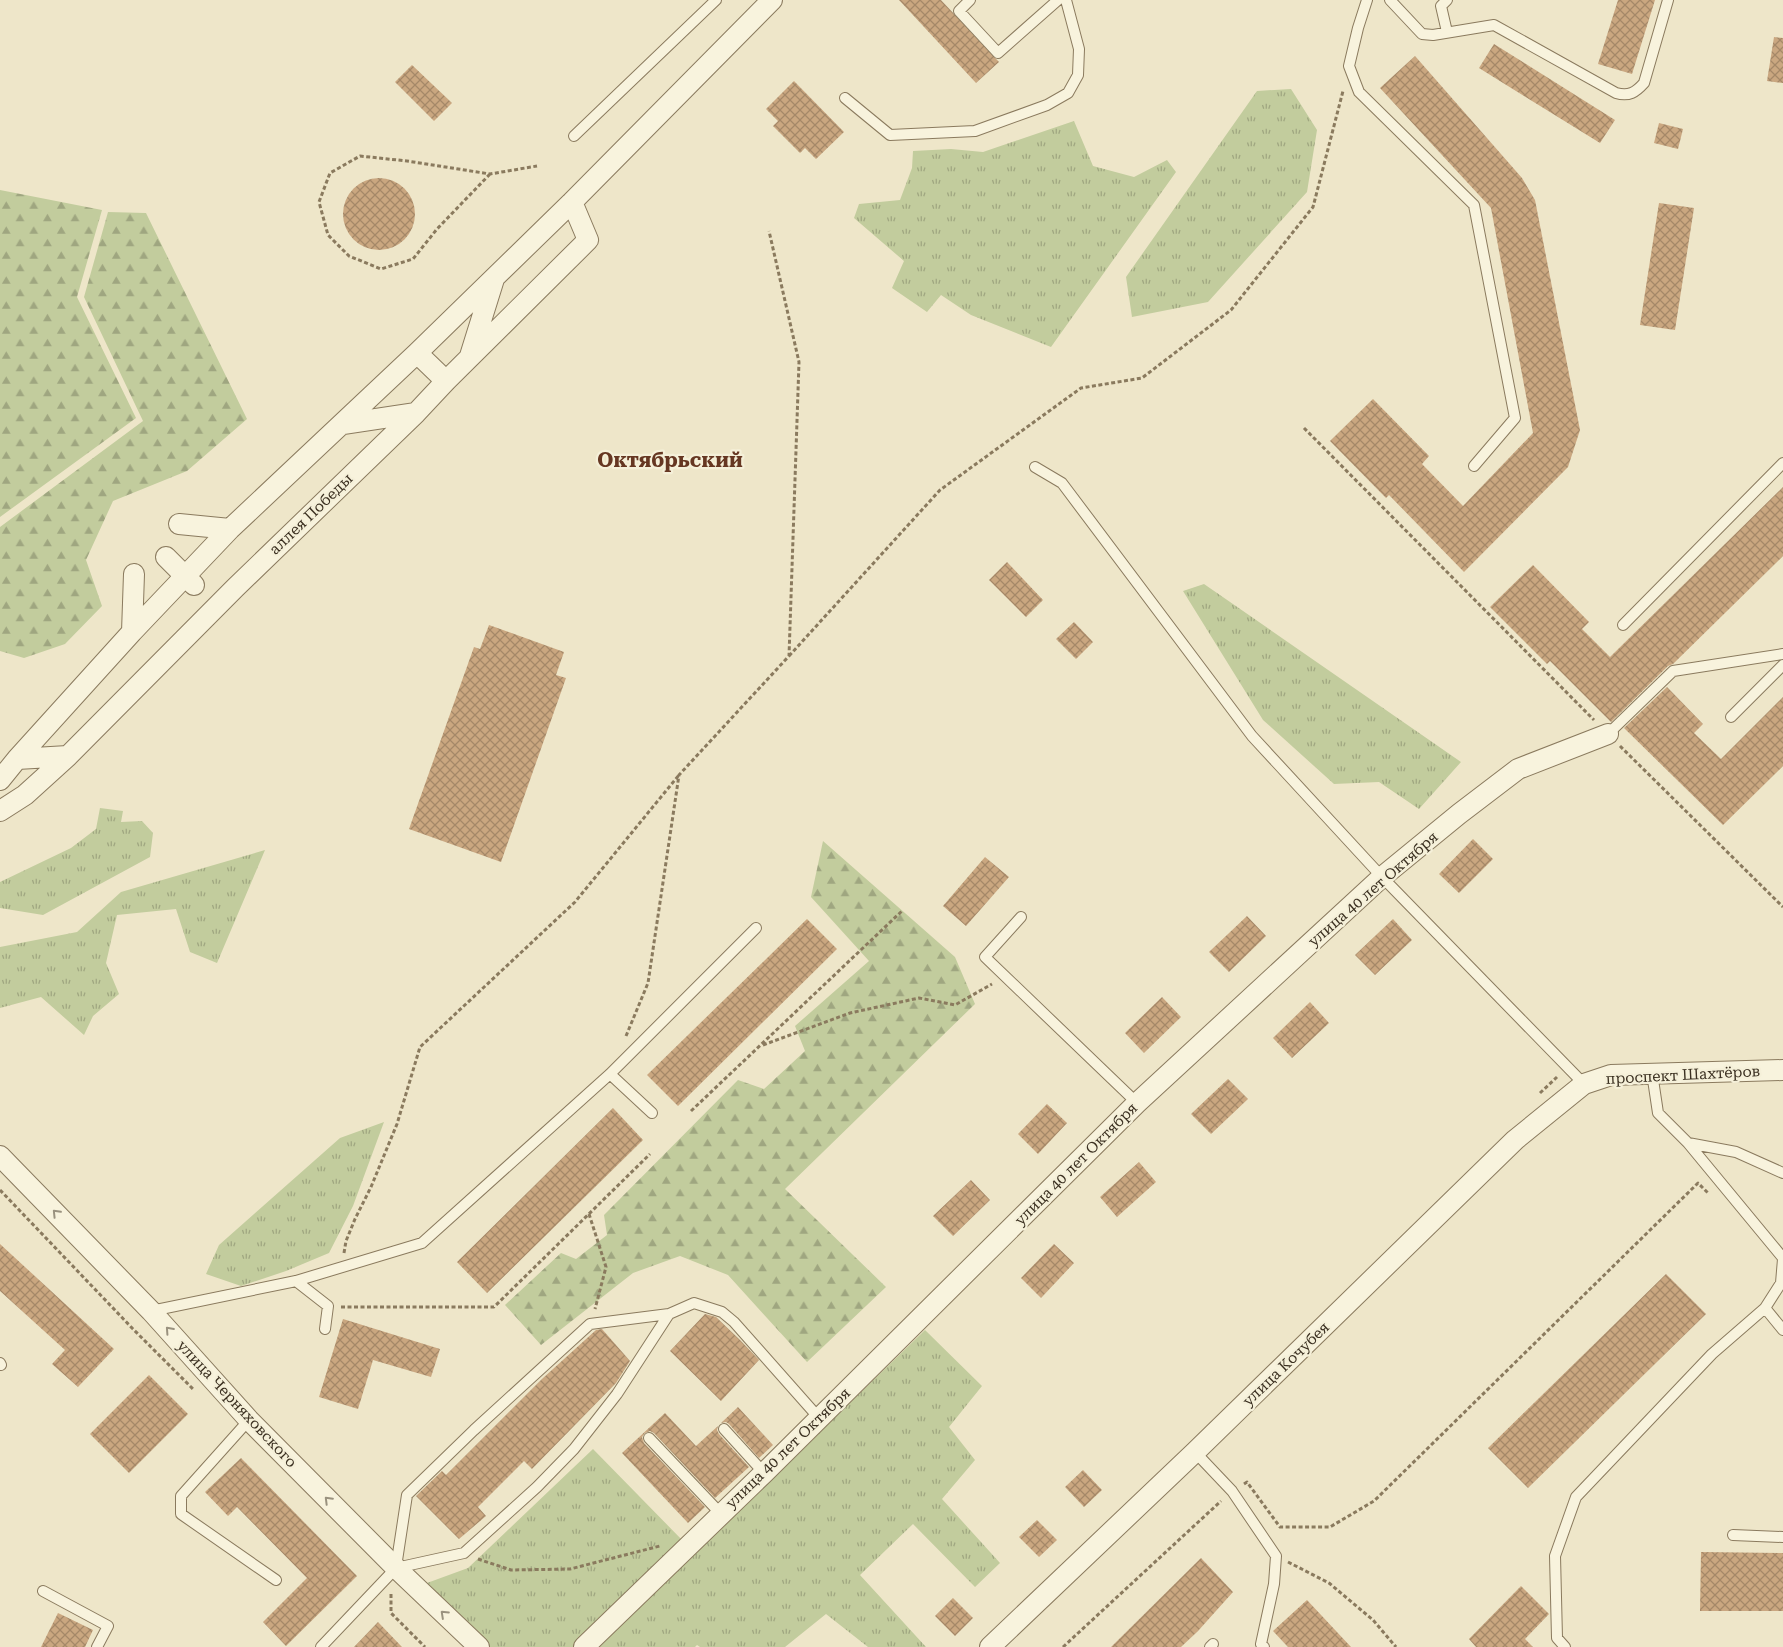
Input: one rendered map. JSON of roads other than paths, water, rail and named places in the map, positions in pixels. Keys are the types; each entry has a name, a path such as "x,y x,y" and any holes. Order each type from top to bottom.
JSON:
{"street":[{"path":"0,780 132,632 190,580 230,528 417,353 572,202 772,0"},
{"name":"аллея Победы","path":"0,811 25,795 68,756 235,588 416,413 588,240 572,202"},
{"path":"469,360 495,276"},
{"path":"417,353 446,381"},
{"path":"343,424 416,413"},
{"path":"179,524 230,528"},
{"path":"166,557 190,580"},
{"path":"132,632 134,574"},
{"name":"улица 40 лет Октября","path":"584,1647 764,1473 1137,1103 1382,877 1518,769 1608,734"},
{"path":"17,759 68,756"},
{"name":"проспект Шахтёров","path":"1584,1084 1612,1075 1783,1070"},
{"name":"улица Кочубея","path":"990,1647 1195,1452 1515,1140 1584,1084"},
{"name":"улица Черняховского","path":"0,1156 151,1311 249,1420 396,1568 479,1647"}],"lane":[{"path":"574,136 716,0"},
{"path":"970,0 958,10 998,53 1058,0"},
{"path":"845,98 890,135 975,131 1047,105 1068,93 1078,75 1079,49 1066,0"},
{"path":"1367,0 1349,66 1359,92 1474,206 1514,418 1474,466"},
{"path":"1390,0 1422,34 1434,35 1494,25 1622,95 1636,92 1644,82 1668,0"},
{"path":"1447,0 1441,6 1447,32"},
{"path":"1623,625 1783,463"},
{"path":"1034,467 1062,483 1252,736 1382,877 1584,1084"},
{"path":"1608,734 1673,671 1783,654"},
{"path":"1731,717 1783,665"},
{"path":"1021,917 985,957 1137,1103"},
{"path":"151,1311 296,1281 422,1243 610,1074 756,928"},
{"path":"1565,1647 1557,1638 1555,1556 1576,1496 1712,1354 1764,1308 1781,1282 1783,1258 1688,1144 1658,1113 1652,1073"},
{"path":"610,1074 652,1113"},
{"path":"1688,1144 1736,1152 1783,1173"},
{"path":"296,1281 328,1306 325,1329"},
{"path":"396,1568 407,1495 474,1430 590,1324 669,1314 694,1304 722,1312 734,1322 819,1418"},
{"path":"1764,1308 1783,1330"},
{"path":"321,1647 396,1568 463,1554 537,1487 574,1449 617,1394 669,1314"},
{"path":"249,1420 180,1496 181,1514 276,1580"},
{"path":"724,1429 764,1473"},
{"path":"649,1438 721,1514"},
{"path":"1195,1452 1232,1492 1276,1556 1274,1584 1262,1646"},
{"path":"1734,1535 1783,1537"},
{"path":"43,1591 108,1626 97,1647"}],"district":[{"name":"Октябрьский","path":"670,460"}]}
